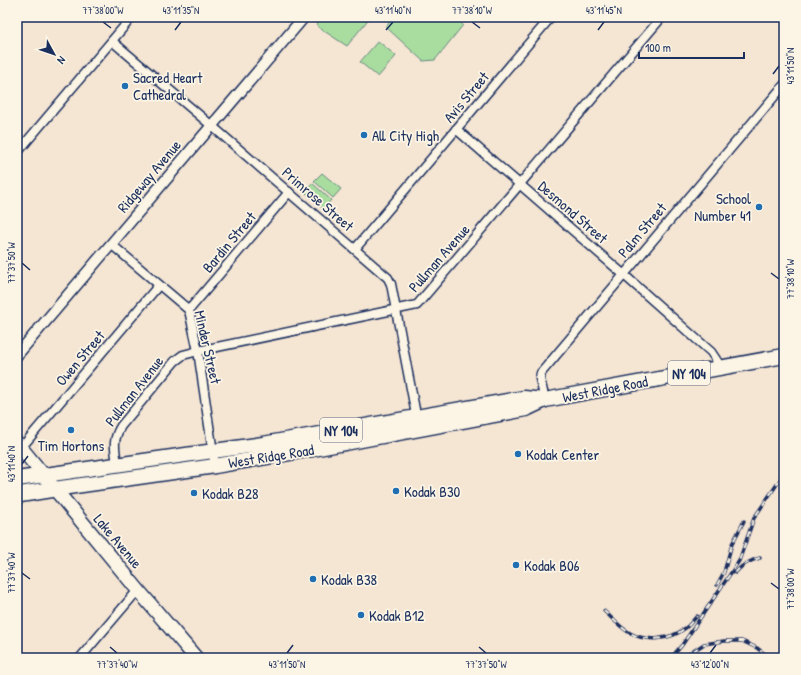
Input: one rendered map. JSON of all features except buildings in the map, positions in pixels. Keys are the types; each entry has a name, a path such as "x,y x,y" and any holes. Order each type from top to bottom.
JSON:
{"highway":[{"name":"West Ridge Road","path":"17,479 117,464 526,409 545,400 784,356"},
{"name":"West Ridge Road","path":"17,495 215,466 313,449 417,423"}],"main road":[{"name":"Lake Avenue","path":"19,446 196,658"}],"street":[{"path":"17,153 132,17"},
{"name":"Ridgeway Avenue","path":"17,355 304,17"},
{"name":"Avis Street","path":"355,249 551,17"},
{"name":"Pullman Avenue","path":"117,464 115,435 175,361 183,355 417,305 662,17"},
{"name":"Primrose Street","path":"112,41 388,278 417,423"},
{"name":"Palm Street","path":"545,400 540,379 541,373 784,85"},
{"name":"Desmond Street","path":"456,130 520,184 711,352 721,367"},
{"name":"Bardin Street","path":"189,310 289,192"},
{"name":"Minder Street","path":"111,244 189,310 198,351 215,466"},
{"name":"Owen Street","path":"19,446 61,402 160,285"},
{"path":"80,658 138,590"},
{"path":"17,655 22,658"}],"green space":[{"path":"322,17 370,17 347,46 318,27 317,22"},
{"path":"393,17 455,17 463,25 435,60 423,61 386,27"},
{"path":"378,41 396,56 378,77 360,62"},
{"path":"322,173 341,189 333,198 314,181"},
{"path":"312,183 331,200 323,209 305,192"}],"railway":[{"path":"671,658 682,645 739,561 754,518 784,474"},
{"path":"717,585 724,572 732,544 744,521"},
{"path":"735,573 746,563 760,558"},
{"path":"604,611 630,633 650,639 672,636 688,626 697,616"},
{"path":"683,658 704,644 724,641 742,641 757,648 770,658"}],"place":[{"name":"Sacred Heart Cathedral","path":"125,86"},
{"name":"All City High","path":"364,135"},
{"name":"School Number 41","path":"759,207"},
{"name":"Tim Hortons","path":"71,430"},
{"name":"Kodak Center","path":"518,454"},
{"name":"Kodak B30","path":"396,491"},
{"name":"Kodak B28","path":"194,493"},
{"name":"Kodak B06","path":"516,565"},
{"name":"Kodak B38","path":"313,579"},
{"name":"Kodak B12","path":"361,615"}]}
